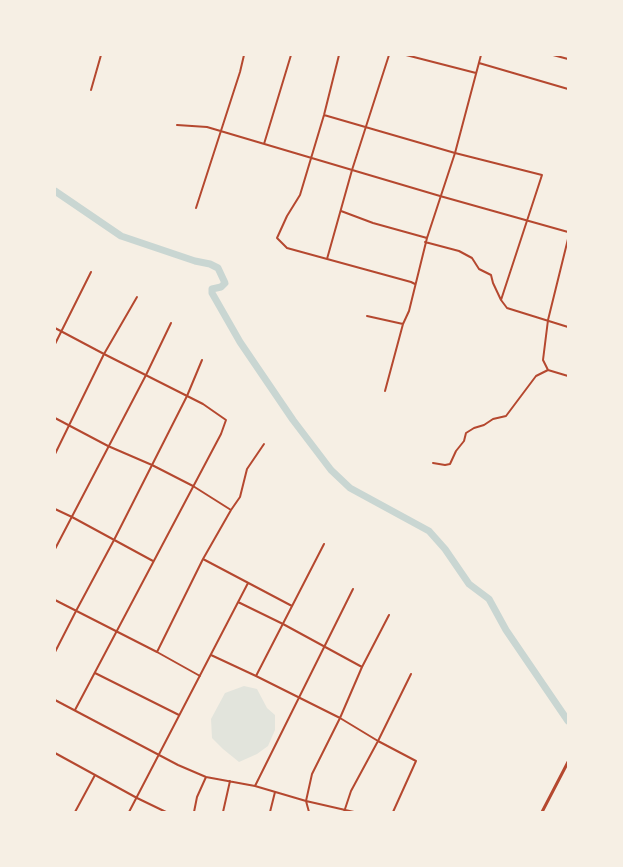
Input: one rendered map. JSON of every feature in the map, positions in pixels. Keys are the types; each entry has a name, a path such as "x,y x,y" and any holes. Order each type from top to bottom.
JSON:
{"main road":[{"path":"542,812 568,762"}],"street":[{"path":"91,90 102,55"},
{"path":"196,208 240,72 244,55"},
{"path":"264,144 291,55"},
{"path":"334,55 339,56 324,115 300,195 287,216 277,238 287,248 415,284"},
{"path":"327,259 352,170 389,55"},
{"path":"406,55 477,73"},
{"path":"385,391 403,324 409,311 425,242 455,153 481,55"},
{"path":"553,55 568,59"},
{"path":"479,62 568,89"},
{"path":"324,115 455,153 542,175 501,300"},
{"path":"177,125 207,127 568,232"},
{"path":"341,212 373,223 427,238"},
{"path":"548,370 543,360 548,320 568,239"},
{"path":"425,242 459,251 472,258 479,269 491,275 501,300 507,308 568,327"},
{"path":"55,344 90,272"},
{"path":"55,454 104,354 137,297"},
{"path":"367,316 403,324"},
{"path":"55,549 146,375 171,323"},
{"path":"55,328 203,404 226,420 221,434 75,710"},
{"path":"55,652 187,396 202,360"},
{"path":"433,463 445,465 450,464 456,451 464,441 466,433 493,419 506,416 536,376 548,370 568,376"},
{"path":"55,418 108,446 152,465 193,486 231,510"},
{"path":"157,652 203,559 240,497 247,469 264,444"},
{"path":"55,509 153,561"},
{"path":"256,676 324,544"},
{"path":"203,559 292,606"},
{"path":"130,812 248,583"},
{"path":"256,786 353,589"},
{"path":"55,600 157,652 200,676"},
{"path":"238,602 325,646 362,667"},
{"path":"309,812 306,801 312,774 340,718 362,667 389,615"},
{"path":"210,655 340,718 378,741 416,761 393,812"},
{"path":"95,673 179,715"},
{"path":"344,811 352,791 411,674"},
{"path":"55,700 178,765 206,777 256,786 306,801 344,811 354,812"},
{"path":"56,755 166,812"},
{"path":"75,812 95,775"},
{"path":"194,812 197,797 206,777"},
{"path":"223,812 230,781"},
{"path":"270,812 275,792"}],"shaded area":[{"path":"244,686 257,689 267,708 275,715 275,730 268,746 257,754 239,762 212,738 211,719 225,693"}],"waterway":[{"path":"55,191 121,236 195,261 210,264 218,268 225,283 221,287 212,289 212,293 240,342 293,420 331,470 350,488 429,531 445,549 469,584 489,599 506,630 568,721"}]}
